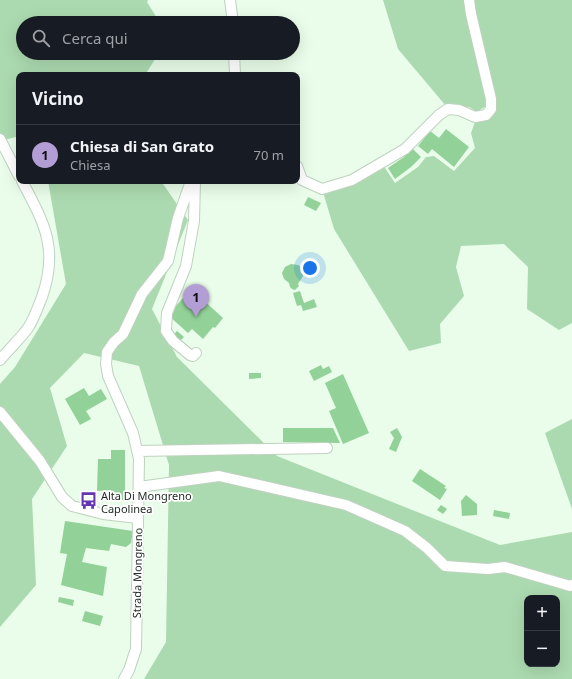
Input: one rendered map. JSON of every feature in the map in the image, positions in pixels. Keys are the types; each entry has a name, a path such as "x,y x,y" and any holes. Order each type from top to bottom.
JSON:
{"street":[{"path":"230,0 232,16"},
{"path":"300,174 302,180 322,189 352,180 405,149 439,115 448,109 459,110 475,117 486,115 491,109 491,98 469,0"},
{"path":"234,60 235,72"},
{"path":"0,139 16,170"},
{"path":"0,360 29,326 39,306 47,284 50,264 46,230 23,184"},
{"name":"Strada Mongreno","path":"124,679 129,670 136,649 139,459 133,433 108,376 106,364 107,352 114,342 123,334 142,294 168,261 178,218 190,184"},
{"path":"195,184 194,221 186,266 167,313 166,331 172,341 190,355 193,356 196,353"},
{"path":"0,412 40,461 62,497 72,506 103,514 138,518"},
{"path":"137,451 327,448"},
{"path":"139,487 219,476 346,505 405,531 427,548 445,566 488,570 505,567 570,586 572,585"}],"green space":[{"path":"0,0 148,0 147,2 156,16 16,16 16,60 155,60 147,72 16,72 16,137 0,141"},
{"path":"383,0 467,0 489,104 477,112 469,107 446,106 398,49"},
{"path":"472,0 572,0 572,323 559,330 527,309 528,267 504,244 461,246 456,267 464,296 440,324 441,343 409,351 334,229 323,192 383,165 395,183 418,167 426,157 434,156 454,171 475,148 471,133 475,122 488,119 495,105"},
{"path":"49,184 163,184 188,220 152,309 177,357 277,456 500,545 572,532 572,679 144,679 166,642 169,465 139,366 84,353 50,388 67,446 32,499 36,585 0,627 0,384 15,367 66,284"},
{"path":"572,419 572,509 545,433"}],"building":[{"path":"446,129 469,147 454,167 432,149 428,154 418,146 430,131 439,138"},
{"path":"412,148 421,157 395,179 388,168 404,157"},
{"path":"308,197 321,203 316,211 304,205"},
{"path":"291,264 301,267 303,273 303,276 298,284 299,286 295,290 290,287 289,283 284,279 282,273 285,267"},
{"path":"300,291 304,303 314,299 317,307 303,311 301,305 297,306 293,293"},
{"path":"200,297 223,318 203,339 192,329 188,333 168,315 183,298 192,306"},
{"path":"177,331 184,337 179,342 172,336"},
{"path":"321,365 323,369 329,366 332,372 314,381 309,371"},
{"path":"249,373 261,373 261,378 249,379"},
{"path":"343,374 369,433 343,444 329,411 336,408 325,383"},
{"path":"84,388 89,396 101,389 107,399 86,411 91,419 80,425 65,399"},
{"path":"283,428 333,428 340,443 283,442"},
{"path":"397,428 402,437 396,452 389,449 394,438 390,432"},
{"path":"111,450 125,450 125,500 111,500 111,490 97,491 98,459 111,459"},
{"path":"420,469 446,486 444,488 447,489 440,500 412,481"},
{"path":"466,495 477,504 477,515 462,516 461,501"},
{"path":"441,505 447,509 443,514 437,510"},
{"path":"494,510 510,513 509,519 493,516"},
{"path":"65,521 133,531 131,543 126,547 111,544 109,551 86,548 82,562 107,567 103,596 61,585 67,554 60,553"},
{"path":"59,597 74,600 73,606 58,602"},
{"path":"85,611 103,616 100,626 82,621"}],"place":[{"name":"Chiesa di San Grato","path":"196,317"},
{"name":"Alta Di Mongreno Capolinea","path":"88,501"}]}
